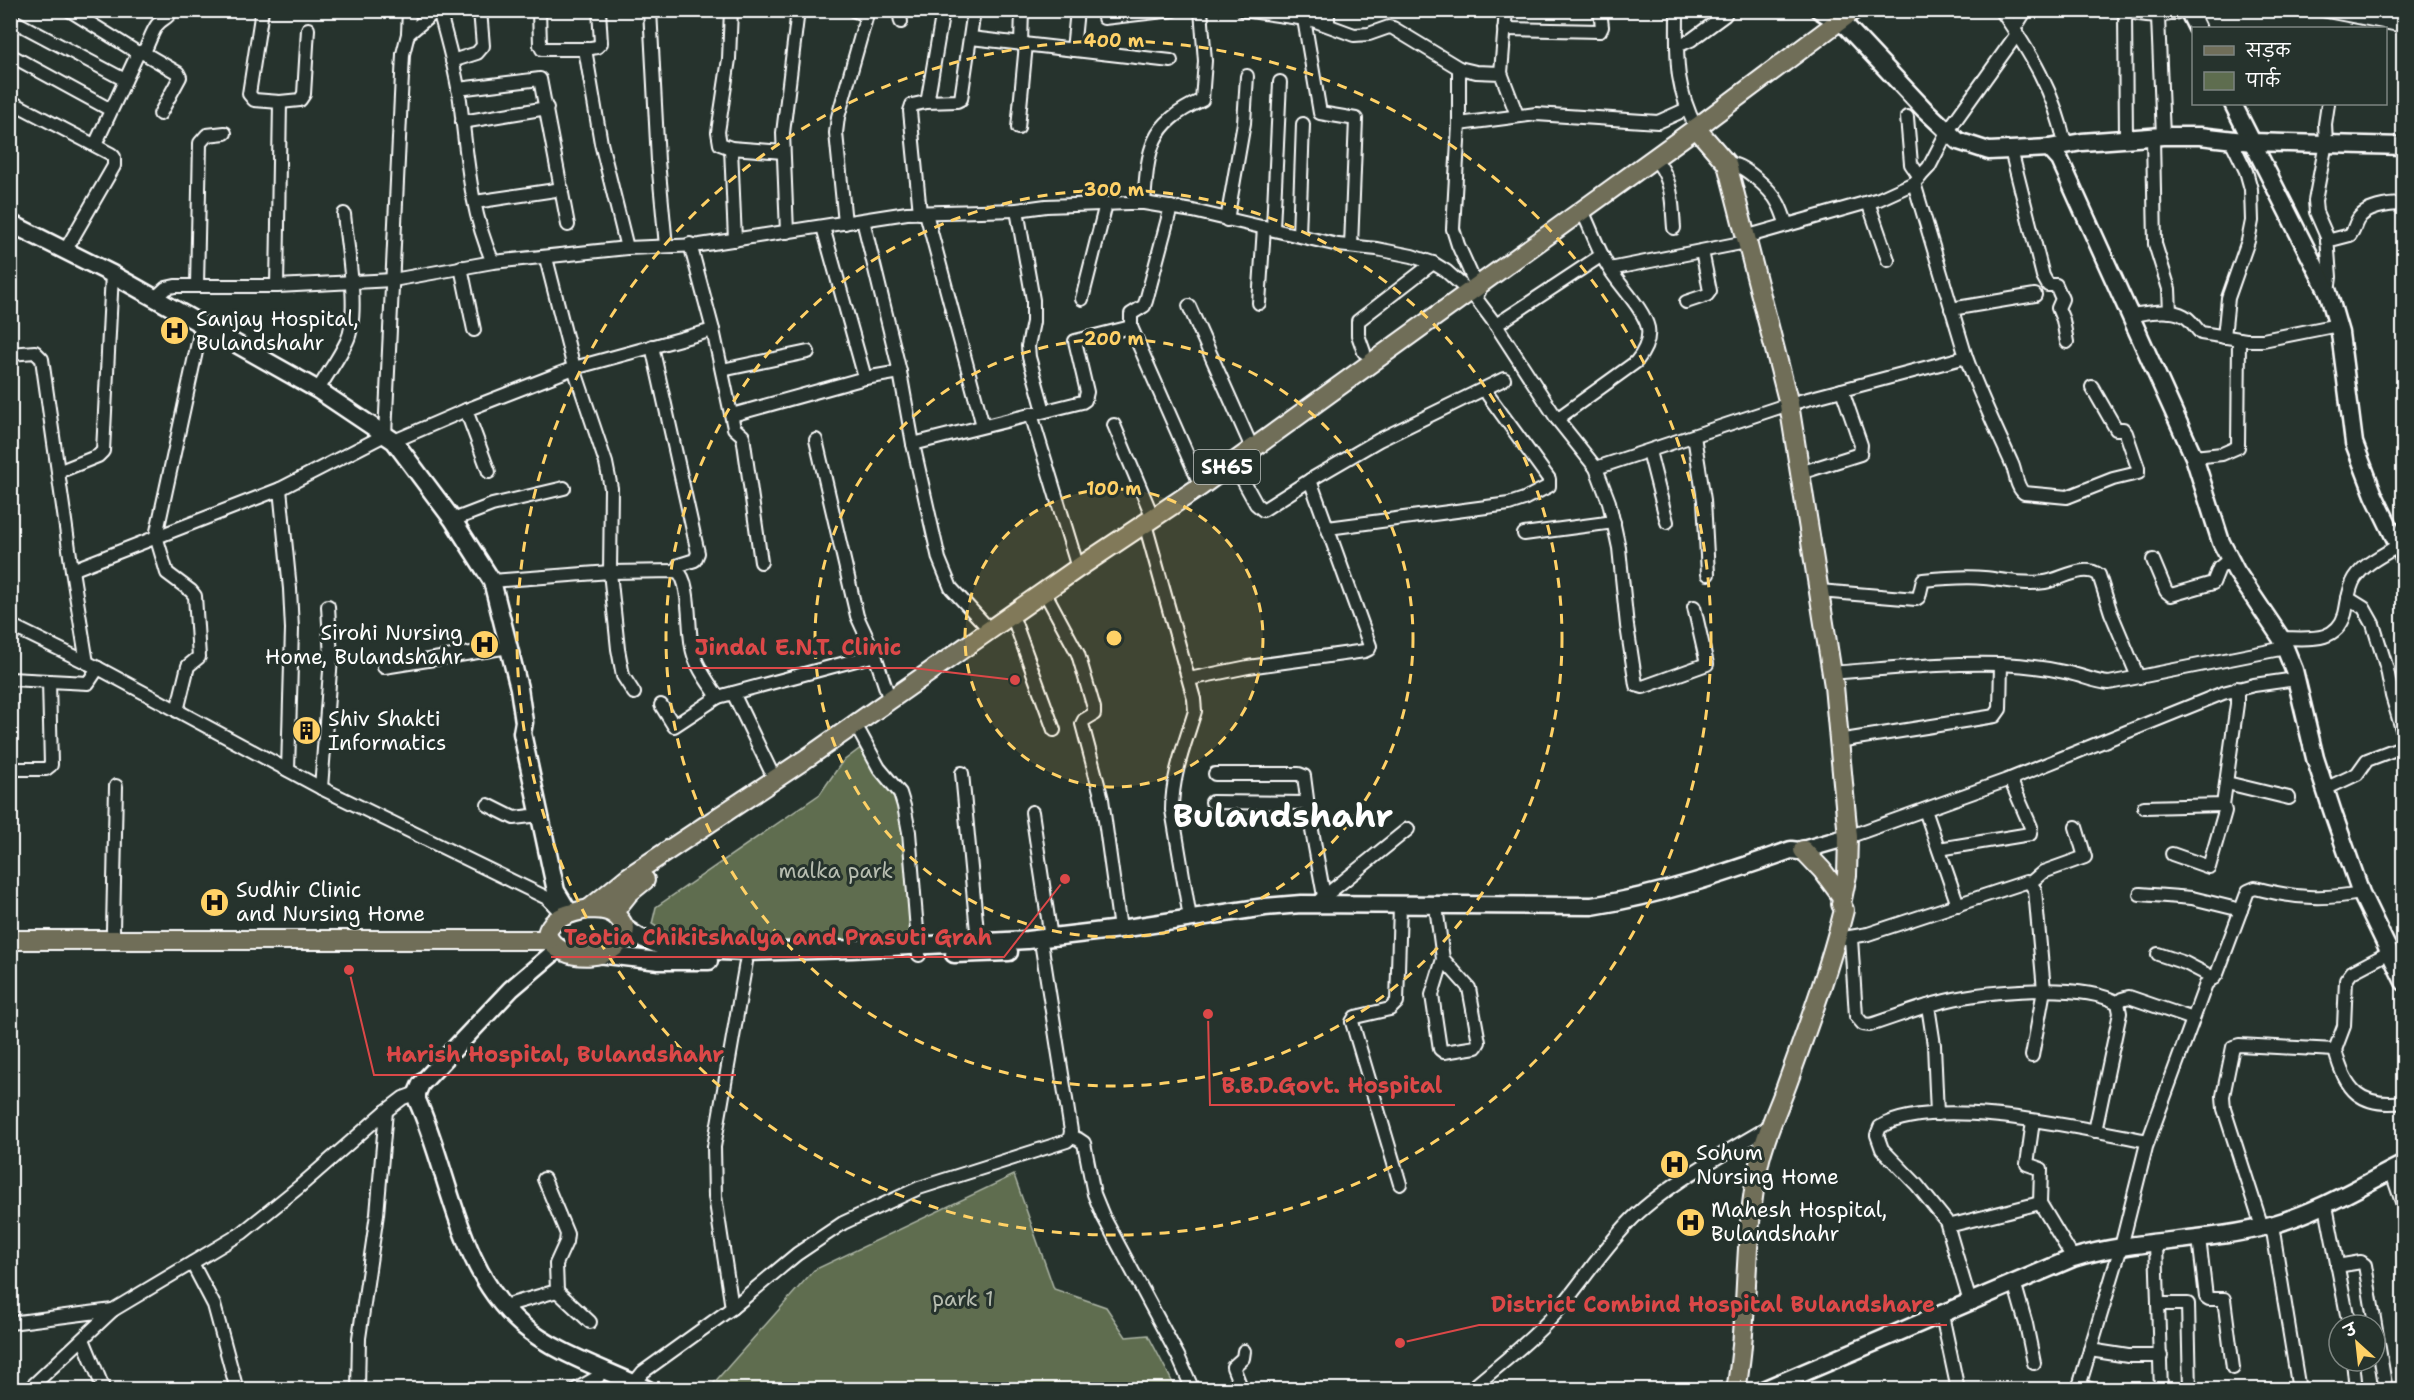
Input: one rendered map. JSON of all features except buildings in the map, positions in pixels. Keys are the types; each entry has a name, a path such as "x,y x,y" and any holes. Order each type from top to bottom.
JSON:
{"main road":[{"name":"SH65","path":"551,940 557,920 575,913 628,878 890,701 1078,568 1150,525 1235,466 1698,130 1846,19 1869,10"},
{"name":"SH65","path":"614,912 629,893 652,875 1049,600 1201,486 1235,466 1252,448 1659,164 1698,130"},
{"path":"1698,130 1727,164 1789,404 1832,673 1848,837 1847,875 1842,900 1835,907 1829,937 1764,1130 1749,1223 1746,1295 1736,1389"},
{"path":"1727,1389 1738,1294 1741,1222 1752,1156 1785,1090 1844,938 1842,900 1822,870 1801,851"},
{"path":"10,929 551,940 576,955 598,954 621,940 625,928 614,912 604,909 575,913"},
{"path":"10,940 551,940"}],"street":[{"path":"69,10 178,73 180,77 160,114"},
{"path":"95,145 140,52 158,24 168,18 172,10"},
{"path":"262,10 249,94 254,100 297,102 303,98 308,29"},
{"path":"390,438 393,280 403,54 410,10"},
{"path":"408,34 438,10 458,89 475,202 485,242 493,262"},
{"path":"452,62 477,53 483,46 480,10"},
{"path":"540,10 542,50 597,47 601,43 599,10"},
{"path":"650,10 658,161 666,246"},
{"path":"731,10 729,59 718,139 720,144 731,148 783,152"},
{"path":"787,232 783,133 798,10"},
{"path":"845,223 836,133 838,117 866,18 863,14 853,10"},
{"path":"926,102 938,49 943,10"},
{"path":"974,10 960,100 912,105 910,111 923,213 983,426"},
{"path":"1018,128 1024,44 1022,10"},
{"path":"1073,50 1077,10"},
{"path":"1104,18 1128,13 1173,10"},
{"path":"1144,203 1147,166 1152,146 1161,128 1170,117 1202,100 1204,61 1202,10"},
{"path":"1243,10 1270,12 1328,24 1361,35 1383,28 1393,28 1460,68 1476,72 1501,73"},
{"path":"1328,10 1328,24"},
{"path":"1506,10 1501,73 1517,115"},
{"path":"1504,29 1600,31 1602,27 1600,10"},
{"path":"1677,10 1677,77 1687,109 1698,130"},
{"path":"1677,46 1691,40 1725,15 1726,10"},
{"path":"1819,10 1846,19 1947,132 1958,141 1989,151 2049,148 2066,144 2158,137 2403,146"},
{"path":"2001,10 2038,65 2060,115 2066,144"},
{"path":"1610,269 1702,251 1745,239 1868,202 1917,180 1929,166 1947,132 2016,31 2026,10"},
{"path":"2126,139 2124,11 2158,17 2169,16 2182,10"},
{"path":"2188,10 2196,27"},
{"path":"2322,10 2403,27"},
{"path":"2343,27 2346,15"},
{"path":"2158,17 2158,137 2153,228 2155,244 2169,289 2170,312"},
{"path":"10,19 125,80"},
{"path":"1304,19 1320,113 1356,119 1351,246"},
{"path":"971,38 1171,61"},
{"path":"585,49 601,143 627,248"},
{"path":"10,55 111,110"},
{"path":"1460,68 1453,229 1475,292 1557,419 1596,468 1604,485 1614,522 1623,573 1626,626 1636,685 1643,687 1707,664 1694,607"},
{"path":"1227,220 1244,123 1246,76"},
{"path":"458,89 539,78 547,108 568,225"},
{"path":"1259,303 1280,82"},
{"path":"10,101 111,153 114,157 114,166 65,251"},
{"path":"277,286 280,102"},
{"path":"1832,673 2001,664 2042,668 2072,674 2098,683 2121,682 2333,633 2339,627 2350,588 2360,572 2368,564 2402,548 2365,475 2354,443 2338,325 2328,292 2234,105"},
{"path":"2328,105 2325,124 2326,143 2315,201 2316,212 2328,241 2330,277 2328,292"},
{"path":"462,122 547,108"},
{"path":"1459,124 1517,115 1565,114 1646,123 1668,120 1687,109"},
{"path":"1907,117 1911,164 1951,309 1966,357 1987,411 2013,466 2019,489 2024,493 2067,497 2113,479 2138,473 2126,433 2123,429 2116,429 2092,387"},
{"path":"1299,235 1304,124"},
{"path":"197,285 199,149 207,135 225,133"},
{"path":"2224,337 2228,298 2246,249 2252,221 2251,189 2246,171 2230,138"},
{"path":"731,148 735,240"},
{"path":"2049,148 2060,160 2194,457 2211,512 2230,559 2283,643 2296,679 2314,758 2361,893 2403,982"},
{"path":"2011,150 2043,276 2048,285 2056,285 2062,299 2058,308 2067,342"},
{"path":"1659,164 1671,189 1674,228"},
{"path":"1727,164 1742,166 1773,195 1786,225"},
{"path":"475,202 562,189"},
{"path":"1868,202 1888,260"},
{"path":"154,299 166,288 197,285 277,286 393,280 493,262 627,248 735,240 923,213 1144,203 1351,246 1377,249 1433,263 1475,292"},
{"path":"1082,299 1106,204"},
{"path":"2328,241 2350,235 2357,221 2378,207 2403,204"},
{"path":"1171,207 1146,301 1141,309 1131,314 1131,327 1201,486"},
{"path":"1017,210 1034,300 1034,322 1028,346 1029,357 1044,411"},
{"path":"318,390 348,340 352,324 344,214"},
{"path":"1557,419 1636,362 1644,352 1648,339 1648,326 1610,269 1585,217"},
{"path":"863,220 900,372 913,444 944,573 960,599 990,630"},
{"path":"10,223 112,274 202,324 318,390 390,438 453,520 492,581 509,647 524,722 522,733 556,891 575,913"},
{"path":"823,226 865,378"},
{"path":"690,244 713,330 734,429 743,436 761,562"},
{"path":"1686,302 1707,295 1710,291 1702,251"},
{"path":"1496,325 1602,255"},
{"path":"546,258 574,368 606,463 609,479 610,573 621,665 623,675 634,693"},
{"path":"1364,352 1358,335 1358,321 1433,263"},
{"path":"461,267 474,330"},
{"path":"58,472 98,456 102,451 112,274"},
{"path":"1951,309 2035,295"},
{"path":"1189,306 1252,448"},
{"path":"2131,315 2170,312 2185,316 2201,333 2239,339 2263,340 2338,325"},
{"path":"177,711 188,666 199,657 197,602 191,591 167,573 156,536 202,324"},
{"path":"913,444 1082,402 1087,396 1075,340 1131,327"},
{"path":"72,570 280,489 390,438 574,368 713,330"},
{"path":"2194,457 2222,454 2238,447 2239,339"},
{"path":"652,346 698,553 695,560 679,565 677,571"},
{"path":"10,354 35,352 42,359 72,570 92,665 88,683 10,679"},
{"path":"722,370 808,352"},
{"path":"1596,468 1789,404 1966,357"},
{"path":"732,415 865,378 900,372"},
{"path":"1235,466 1256,504 1263,510 1370,445 1504,380"},
{"path":"1800,473 1860,453 1861,445 1842,390"},
{"path":"1328,528 1509,504 1524,500 1549,486 1549,479 1488,395"},
{"path":"466,410 489,472"},
{"path":"1030,414 1078,568"},
{"path":"1114,425 1150,525 1195,711 1175,777 1172,802 1190,918"},
{"path":"1694,436 1704,500 1708,574"},
{"path":"816,440 857,616 875,655 890,701"},
{"path":"1649,451 1667,522"},
{"path":"1189,679 1248,667 1369,649 1370,642 1310,480"},
{"path":"453,520 492,505 564,488"},
{"path":"280,489 292,629 288,770"},
{"path":"1524,534 1614,522"},
{"path":"2153,560 2166,591 2171,595 2213,583 2219,568 2230,559"},
{"path":"492,581 677,571"},
{"path":"677,571 685,582 692,650 718,697"},
{"path":"1819,591 1916,599 1921,582 1925,579 1984,578 2031,583 2048,582 2080,571 2095,572 2099,575 2111,614 2139,677"},
{"path":"2348,598 2364,608 2373,624 2387,669 2403,736"},
{"path":"1049,600 1078,654 1095,711 1082,724 1098,782 1120,929"},
{"path":"321,788 330,667 328,606"},
{"path":"1015,623 1053,730"},
{"path":"10,625 92,665 321,788 575,913"},
{"path":"384,667 509,647"},
{"path":"661,705 674,726 718,697 875,655"},
{"path":"1838,741 1995,716 2000,709 2001,664"},
{"path":"598,954 659,961 746,962 919,951 978,942 1047,943 1302,911 1592,906 1637,899 1726,873 1791,850 1801,851 1848,837 1925,810 2010,779 2237,688 2296,679"},
{"path":"10,769 46,769 51,765 49,681"},
{"path":"2172,854 2209,867 2225,811 2223,805 2237,704 2237,688"},
{"path":"733,693 775,780"},
{"path":"524,722 531,730 565,886 575,913"},
{"path":"860,733 879,768 900,793 904,806 919,951"},
{"path":"2325,789 2357,774 2367,760 2403,746"},
{"path":"962,773 978,942"},
{"path":"1215,774 1302,774 1306,779 1320,900"},
{"path":"1939,849 2030,834 2031,827 2010,779"},
{"path":"2227,783 2289,798"},
{"path":"113,930 116,786"},
{"path":"1212,802 1307,803"},
{"path":"488,805 514,818 540,815"},
{"path":"2144,807 2223,805"},
{"path":"1925,810 1958,905"},
{"path":"1032,812 1071,1137"},
{"path":"2076,827 2085,857 2043,872 2030,883 1844,938 1856,1016 1858,1021 1870,1025 1928,1006 1970,997 2044,990 2077,992 2118,1003"},
{"path":"1320,900 1408,829"},
{"path":"625,928 661,946 692,950 919,951 984,954 1120,929 1320,900 1437,914 1593,916 1639,909 1730,882 1793,858 1801,851"},
{"path":"2030,883 2035,890 2044,990 2032,1056"},
{"path":"2093,1389 2079,1387 2121,1247 2148,1141 2206,984 2214,978 2248,891 2253,888 2303,898 2333,898 2361,893"},
{"path":"2140,894 2192,898 2241,910"},
{"path":"1400,909 1395,1007 1355,1017 1352,1022 1400,1184"},
{"path":"1437,914 1443,959 1442,969 1432,995 1440,1049 1444,1052 1476,1047 1479,1042 1471,993 1443,959"},
{"path":"28,1389 113,1310 250,1227 386,1111 412,1094 511,989 551,940"},
{"path":"2388,953 2352,972 2346,980 2344,1026 2335,1050 2339,1067 2354,1093 2378,1102 2403,1102"},
{"path":"2158,954 2186,963 2214,978"},
{"path":"732,1308 715,1196 714,1147 746,962"},
{"path":"2118,1003 2129,997 2193,1019"},
{"path":"2095,1131 2120,1013 2118,1003"},
{"path":"1928,1006 1934,1045 1936,1114"},
{"path":"2299,1389 2267,1226 2224,1109 2223,1096 2231,1051 2239,1044 2335,1050"},
{"path":"412,1094 417,1100 469,1248 485,1284 523,1326 551,1344 634,1388"},
{"path":"412,1094 460,1252 477,1288 493,1311 518,1333 547,1352 598,1377 634,1388"},
{"path":"358,1389 359,1338 377,1214 386,1111"},
{"path":"1970,1302 1948,1226 1942,1215 1917,1185 1890,1160 1882,1149 1877,1135 1880,1127 1918,1114 1968,1113 2033,1121 2148,1141"},
{"path":"2033,1121 2026,1164 2041,1169 2040,1203 2073,1258"},
{"path":"1470,1389 1525,1343 1554,1315 1612,1240 1634,1217 1665,1193 1764,1130"},
{"path":"634,1388 643,1372 732,1308 797,1254 843,1223 919,1188 1062,1143 1071,1137 1078,1138 1084,1143 1094,1194 1103,1216 1178,1356 1193,1389"},
{"path":"1763,1389 2073,1258 2121,1247 2199,1238 2267,1226 2326,1206 2397,1167 2403,1208"},
{"path":"544,1179 567,1234 566,1242 556,1264 557,1291 590,1322"},
{"path":"1948,1226 2040,1203"},
{"path":"2326,1206 2347,1313"},
{"path":"2199,1238 2206,1297 2224,1299 2233,1368"},
{"path":"2156,1244 2161,1389"},
{"path":"2337,1266 2361,1262 2365,1265 2386,1389"},
{"path":"192,1263 214,1305 237,1389"},
{"path":"2014,1282 2034,1363"},
{"path":"504,1306 557,1291"},
{"path":"2158,1304 2188,1304 2190,1389"},
{"path":"10,1323 113,1310"},
{"path":"1942,1315 1958,1389"},
{"path":"83,1339 104,1389"},
{"path":"2090,1350 2128,1356 2161,1356"},
{"path":"1242,1389 1233,1367 1244,1358 1244,1351"},
{"path":"2354,1373 2356,1389"},
{"path":"575,1389 598,1377"},
{"path":"2396,1389 2403,1388"}],"green space":[{"name":"malka park","path":"870,741 905,817 923,941 720,946 663,931 652,924 656,907 820,794 842,762"},
{"name":"park 1","path":"1014,1175 1054,1289 1106,1307 1126,1337 1148,1335 1176,1389 720,1390 712,1385 814,1270"}],"place":[{"name":"Sanjay Hospital, Bulandshahr","path":"175,331"},
{"name":"Sirohi Nursing Home, Bulandshahr","path":"484,645"},
{"name":"Jindal E.N.T. Clinic","path":"1015,680"},
{"name":"Shiv Shakti Informatics","path":"307,731"},
{"name":"Teotia Chikitshalya and Prasuti Grah","path":"1065,879"},
{"name":"Sudhir Clinic and Nursing Home","path":"215,902"},
{"name":"Harish Hospital, Bulandshahr","path":"349,970"},
{"name":"B.B.D.Govt. Hospital","path":"1208,1014"},
{"name":"Sohum Nursing Home","path":"1675,1165"},
{"name":"Mahesh Hospital, Bulandshahr","path":"1690,1222"},
{"name":"District Combind Hospital Bulandshare","path":"1400,1343"}],"district":[{"name":"Bulandshahr","path":"1283,815"}]}
